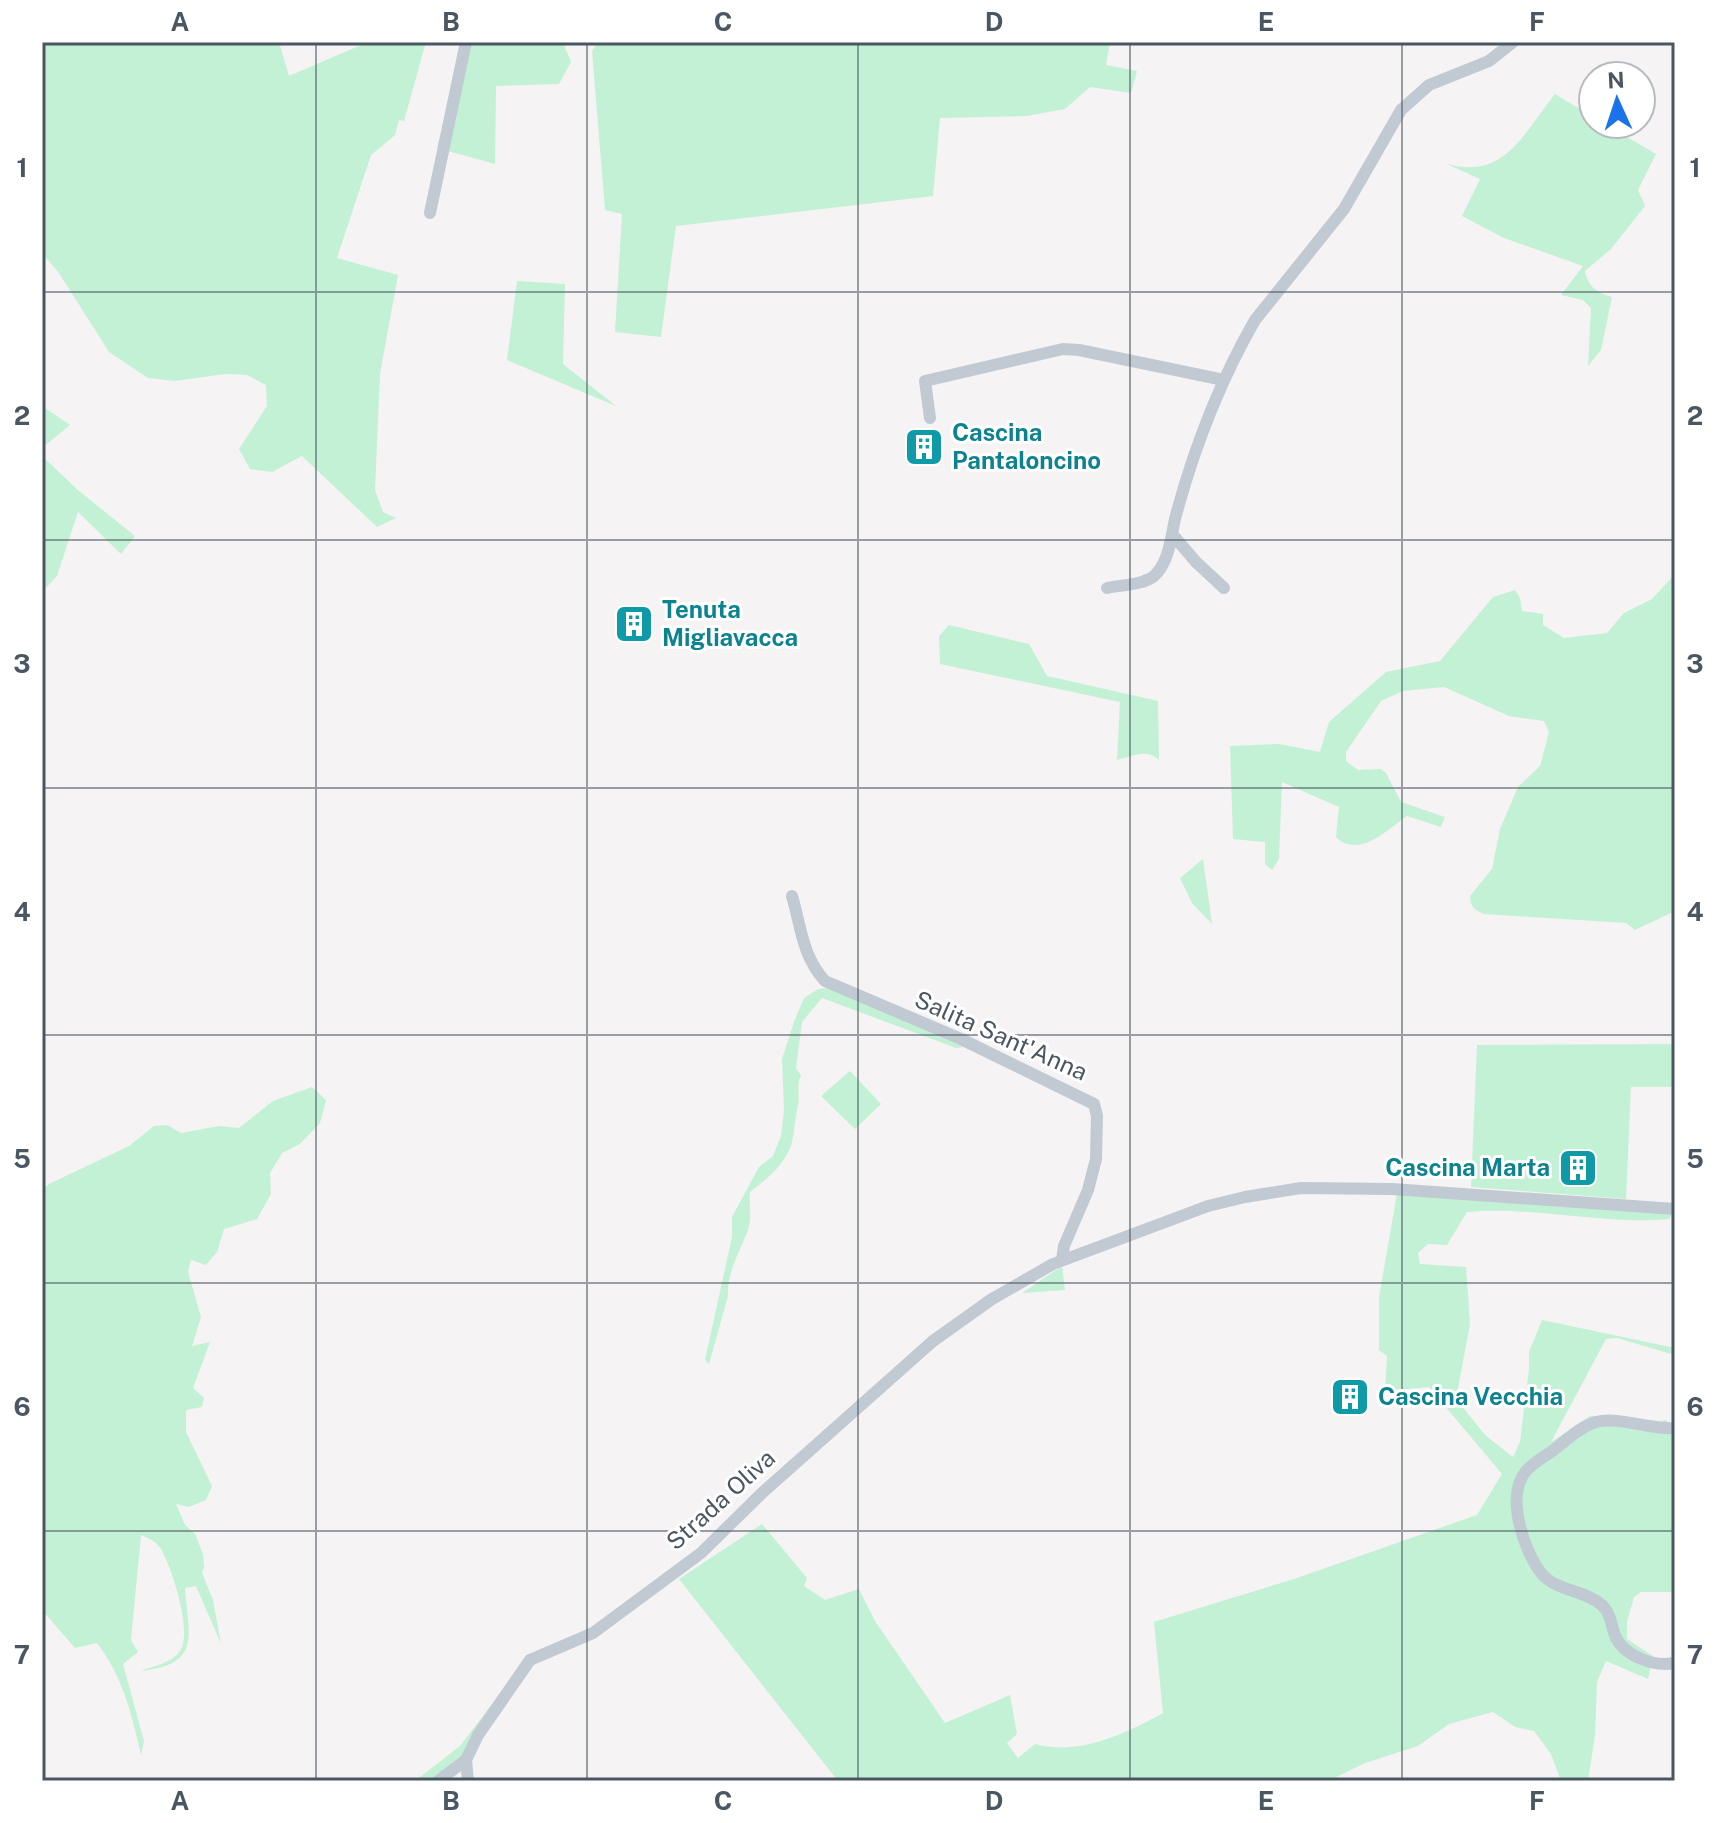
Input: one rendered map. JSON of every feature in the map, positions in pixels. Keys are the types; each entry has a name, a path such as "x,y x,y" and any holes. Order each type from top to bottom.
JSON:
{"street":[{"path":"430,213 466,42"},
{"path":"1107,588 1146,581 1156,575 1163,563 1180,501 1224,380 1255,320 1344,209 1401,110 1429,85 1489,61 1513,42"},
{"path":"930,418 925,381 1049,351 1079,350 1224,380"},
{"path":"1172,534 1224,588"},
{"name":"Salita Sant'Anna","path":"792,896 802,941 825,981 961,1039 1094,1104 1097,1116 1096,1159 1088,1190 1057,1262"},
{"path":"1057,1262 1208,1206 1257,1194 1301,1188 1392,1189 1675,1209"},
{"name":"Strada Oliva","path":"438,1781 466,1760 478,1735 530,1660 593,1633 701,1553 762,1493 933,1341 992,1299 1057,1262"},
{"path":"1675,1428 1605,1421 1588,1425 1526,1471 1518,1490 1517,1504 1520,1530 1541,1573 1549,1581 1603,1606 1610,1615 1619,1641 1640,1658 1655,1664 1675,1663"},
{"path":"466,1760 468,1781"}],"green space":[{"path":"42,42 279,42 289,76 368,42 426,42 404,121 399,120 395,135 371,155 337,258 398,275 380,374 375,490 383,512 396,518 377,527 302,456 272,472 250,469 239,449 267,406 266,385 247,375 225,374 175,381 148,378 109,352 59,273 42,253"},
{"path":"465,42 563,42 571,62 559,84 496,86 495,164 437,148"},
{"path":"598,42 1110,42 1106,65 1137,71 1131,93 1090,87 1065,109 1026,116 940,118 933,196 676,226 661,337 615,332 622,214 605,210 592,51"},
{"path":"1555,94 1577,107 1577,140 1632,140 1656,154 1638,190 1645,206 1611,249 1585,271 1594,288 1612,297 1601,350 1588,366 1591,308 1583,300 1561,295 1583,266 1504,238 1462,216 1480,179 1447,164 1467,167 1484,165 1511,150"},
{"path":"517,281 565,284 563,364 616,406 507,360"},
{"path":"42,406 70,425 42,448"},
{"path":"42,456 79,491 135,536 121,554 78,512 57,576 42,592"},
{"path":"1675,574 1675,911 1635,930 1626,923 1484,914 1474,908 1470,896 1492,869 1500,829 1518,787 1540,766 1549,732 1544,721 1509,716 1444,687 1403,691 1381,701 1346,752 1346,761 1358,770 1381,769 1386,773 1401,802 1445,817 1441,827 1407,816 1373,840 1354,845 1345,843 1336,837 1339,807 1282,782 1279,859 1272,870 1265,864 1265,842 1233,839 1230,746 1279,744 1320,752 1329,722 1386,672 1440,661 1493,597 1515,590 1522,611 1543,614 1543,625 1564,638 1607,633 1624,613 1652,599"},
{"path":"949,625 1029,644 1047,676 1158,701 1159,760 1144,754 1117,760 1120,702 940,664 939,636"},
{"path":"1203,859 1212,924 1192,903 1180,878"},
{"path":"830,988 964,1047 956,1048 822,998 802,1022 796,1068 801,1075 791,1146 777,1169 750,1192 749,1226 732,1270 709,1364 705,1360 732,1237 732,1217 759,1167 773,1156 781,1136 784,1111 782,1059 804,998 818,989"},
{"path":"1675,1044 1675,1087 1631,1087 1626,1199 1471,1187 1477,1045"},
{"path":"850,1071 881,1104 855,1129 821,1096"},
{"path":"312,1087 326,1100 320,1123 300,1144 282,1153 270,1173 271,1194 257,1219 224,1229 217,1252 206,1265 191,1260 188,1272 201,1317 192,1346 210,1342 193,1388 204,1398 202,1407 186,1410 186,1432 212,1486 206,1500 189,1507 176,1504 185,1525 195,1534 203,1554 202,1573 213,1600 221,1644 196,1586 185,1588 189,1633 183,1654 174,1662 141,1671 177,1655 184,1630 180,1600 166,1558 157,1544 141,1535 131,1640 138,1652 123,1664 144,1741 141,1755 125,1697 106,1656 97,1643 75,1648 42,1610 42,1190 129,1146 154,1126 167,1125 181,1133 219,1126 239,1128 273,1101"},
{"path":"1397,1194 1674,1212 1669,1219 1644,1220 1517,1211 1467,1212 1447,1245 1428,1244 1418,1253 1420,1264 1466,1267 1470,1324 1456,1399 1486,1436 1513,1457 1520,1442 1529,1352 1542,1320 1675,1348 1675,1355 1617,1338 1606,1339 1551,1442 1590,1416 1675,1422 1675,1592 1641,1592 1634,1597 1627,1622 1627,1639 1653,1656 1648,1679 1606,1661 1597,1682 1595,1735 1588,1781 1561,1781 1551,1754 1534,1731 1515,1727 1493,1712 1449,1724 1418,1746 1365,1763 1328,1781 838,1781 679,1579 762,1524 807,1578 804,1586 825,1600 859,1589 875,1621 945,1723 1010,1695 1017,1734 1007,1743 1018,1758 1035,1744 1068,1747 1101,1741 1163,1713 1154,1622 1294,1579 1477,1515 1502,1474 1429,1387 1385,1391 1387,1356 1379,1350 1379,1297"},
{"path":"1062,1266 1065,1290 1022,1293"},
{"path":"499,1695 463,1756 432,1781 415,1781 460,1746"}],"place":[{"name":"Cascina Pantaloncino","path":"924,447"},
{"name":"Tenuta Migliavacca","path":"634,624"},
{"name":"Cascina Marta","path":"1578,1168"},
{"name":"Cascina Vecchia","path":"1350,1397"}]}
